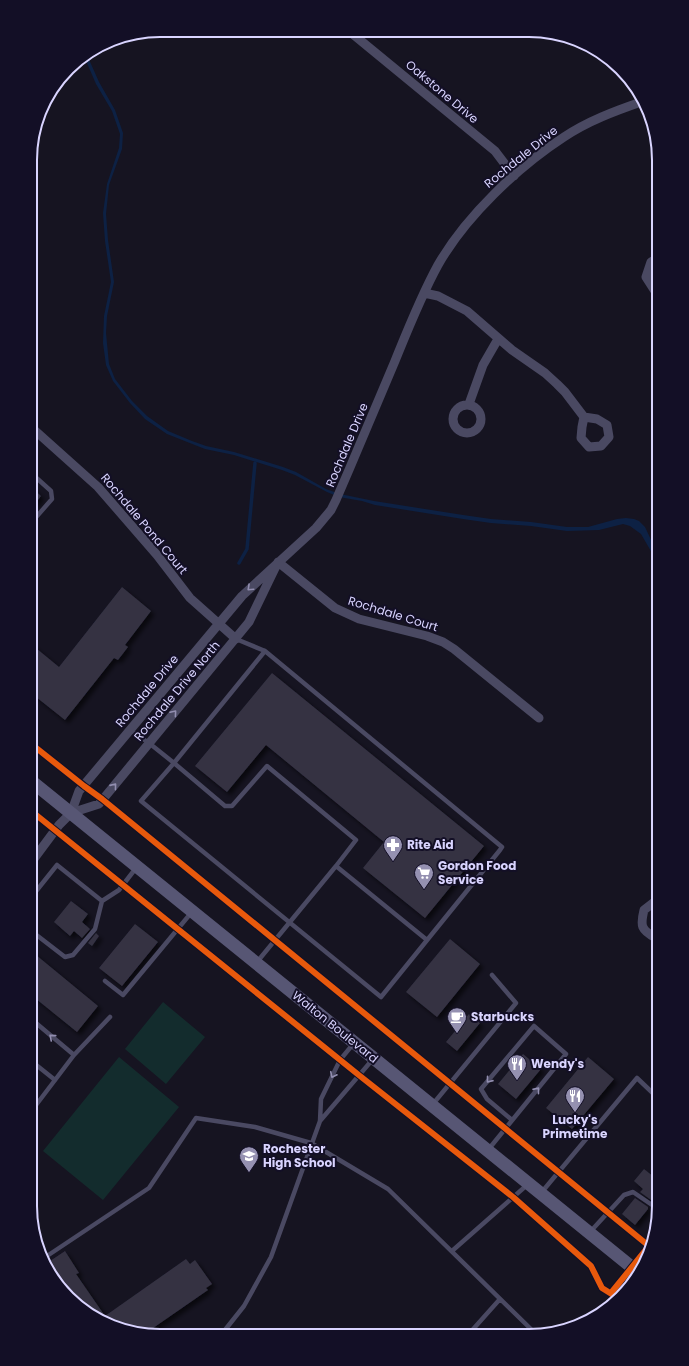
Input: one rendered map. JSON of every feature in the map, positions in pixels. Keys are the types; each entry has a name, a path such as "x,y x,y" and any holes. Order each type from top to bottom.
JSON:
{"main road":[{"name":"Walton Boulevard","path":"37,786 354,1042 540,1195 634,1269"}],"street":[{"name":"Oakstone Drive","path":"356,37 495,151 514,176"},
{"name":"Rochdale Drive","path":"71,813 79,791 242,596 316,528 331,510 424,293 439,264 458,235 485,203 514,176 565,136 613,112 638,104"},
{"path":"652,261 646,277 652,286"},
{"path":"424,293 438,296 467,310 512,350 545,373 565,392 584,417"},
{"path":"469,404 483,365 498,338"},
{"name":"Rochdale Pond Court","path":"37,432 98,488 156,555 190,598 236,639"},
{"name":"Rochdale Drive North","path":"71,813 99,804 236,639 249,622 278,562"},
{"name":"Rochdale Court","path":"278,562 335,608 359,619 427,636 443,642 454,649 539,718"},
{"path":"37,855 71,813"},
{"path":"652,904 644,910 641,922 646,933 652,936"}],"lane":[{"path":"37,478 52,491 52,499 37,516"},
{"path":"236,639 265,651 502,847 381,997 141,801 174,763 265,651"},
{"path":"130,730 149,742 225,806 232,806 267,766 356,840 256,963"},
{"path":"37,888 57,865 102,901"},
{"path":"37,935 65,957 73,955 96,929 102,901 119,890 137,866"},
{"path":"336,866 427,940"},
{"path":"105,982 122,996 192,911"},
{"path":"432,1106 516,1003 492,975"},
{"path":"37,1104 74,1055 110,1017"},
{"path":"37,1024 74,1055"},
{"path":"487,1151 566,1054 534,1026 482,1089 487,1099 512,1120"},
{"path":"226,1329 244,1306 271,1257 320,1121 322,1099 340,1060 354,1042"},
{"path":"320,1121 373,1058"},
{"path":"37,1066 55,1080"},
{"path":"540,1195 637,1078 652,1092"},
{"path":"48,1255 149,1188 196,1118 255,1127 311,1143 388,1189 531,1329"},
{"path":"452,1251 528,1184"},
{"path":"589,1233 624,1195 633,1192 652,1205"},
{"path":"473,1329 500,1299"}],"green space":[{"path":"163,1002 205,1037 166,1084 125,1049"},
{"path":"119,1057 179,1107 103,1200 43,1151"}],"water":[{"path":"89,60 99,82 115,110 123,133 122,149 109,185 106,214 114,282 107,316 106,333 109,364 115,379 132,401 147,416 168,431 192,441 283,467 296,472 326,489 340,494 463,515 567,527 588,527 617,519 634,519 639,521 645,527 652,542 652,553 641,534 630,526 623,524 599,530 567,531 463,519 375,505 339,497 282,470 234,455 205,449 167,434 145,419 113,381 106,365 103,343 104,316 111,282 105,241 103,213 107,184 119,148 120,134 112,111 96,84 86,61"}],"building":[{"path":"37,492 41,496 37,501"},
{"path":"122,587 151,611 125,645 128,647 118,660 114,658 65,720 37,698 37,649 59,667"},
{"path":"272,673 484,846 425,918 363,868 384,842 266,745 227,792 195,766"},
{"path":"71,901 88,914 82,922 90,929 82,938 74,931 70,936 54,922"},
{"path":"135,924 158,942 122,986 99,968"},
{"path":"96,933 99,936 92,946 88,943"},
{"path":"450,939 480,964 437,1017 406,992"},
{"path":"37,956 98,1006 77,1032 37,1000"},
{"path":"469,1014 480,1023 457,1051 446,1042"},
{"path":"523,1054 541,1069 516,1099 498,1084"},
{"path":"588,1057 614,1079 572,1129 546,1108"},
{"path":"644,1169 652,1175 651,1200 640,1192 643,1189 634,1181"},
{"path":"635,1198 648,1207 648,1209 635,1225 622,1214"},
{"path":"65,1251 79,1273 76,1274 105,1316 186,1259 190,1264 195,1260 212,1284 206,1288 208,1290 152,1329 144,1328 113,1320 98,1313 85,1304 62,1281 50,1261"}],"waterway":[{"path":"239,563 247,549 255,463"}],"cycle path":[{"path":"37,749 102,799 646,1243"},
{"path":"37,816 360,1076 513,1197 591,1266 602,1288 613,1295"},
{"path":"611,1293 640,1257"}],"place":[{"name":"Rite Aid","path":"393,862"},
{"name":"Gordon Food Service","path":"424,890"},
{"name":"Starbucks","path":"457,1034"},
{"name":"Wendy's","path":"517,1081"},
{"name":"Lucky's Primetime","path":"575,1113"},
{"name":"Rochester High School","path":"249,1173"}]}
